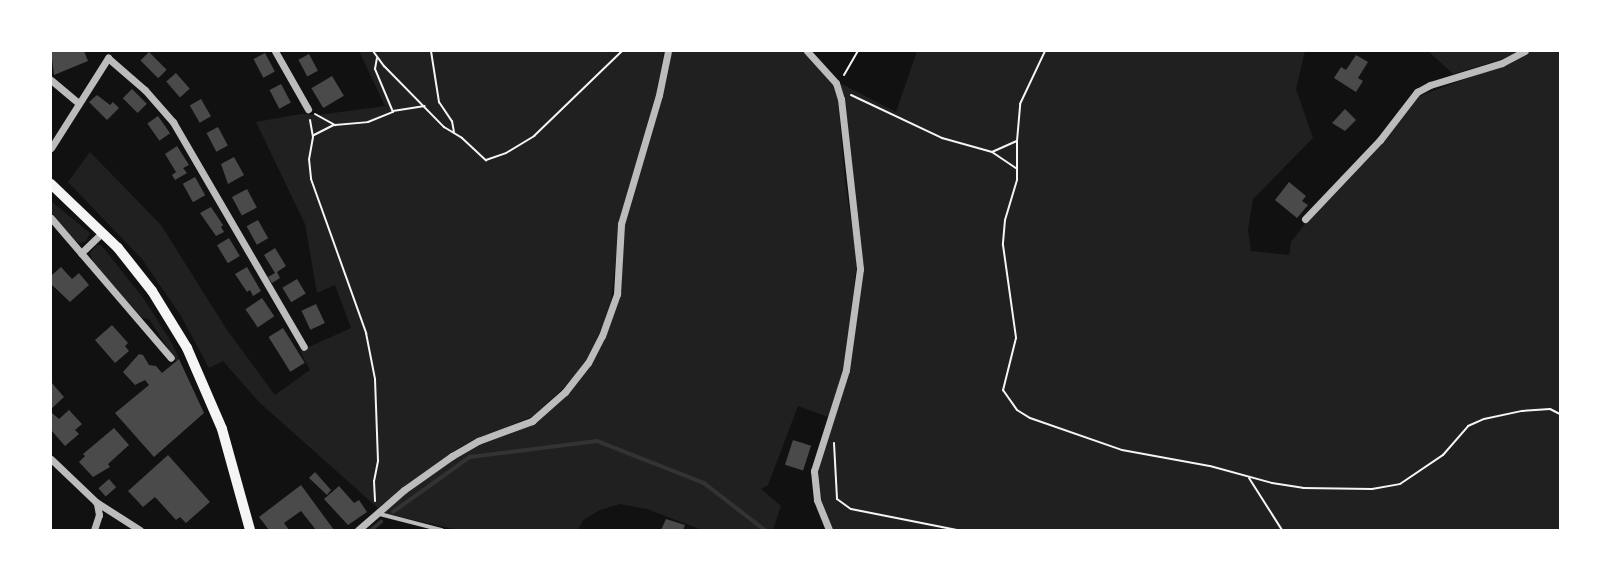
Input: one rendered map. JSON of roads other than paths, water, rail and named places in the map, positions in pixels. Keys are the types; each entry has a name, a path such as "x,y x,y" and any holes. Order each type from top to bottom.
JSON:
{"main road":[{"path":"51,184 103,232 152,291 191,356 222,429 250,530"}],"street":[{"path":"102,51 145,90 173,122 304,347"},
{"path":"275,51 308,110"},
{"path":"358,530 452,456 478,441 531,421 565,392 588,363 602,336 617,293 621,224 659,95 668,51"},
{"path":"807,51 837,85 860,269 846,370 814,471 817,500 829,530"},
{"path":"1305,219 1320,199 1380,140 1417,92 1430,85 1502,63 1525,51"},
{"path":"51,148 108,58"},
{"path":"51,80 78,103"},
{"path":"51,218 171,358"},
{"path":"81,253 103,232"},
{"path":"51,458 96,502 140,530"},
{"path":"94,530 99,515 96,502"}],"lane":[{"path":"378,512 442,530"}],"waterway":[{"path":"393,512 470,457 597,441 704,483 765,530"},
{"path":"371,530 381,522"}]}
